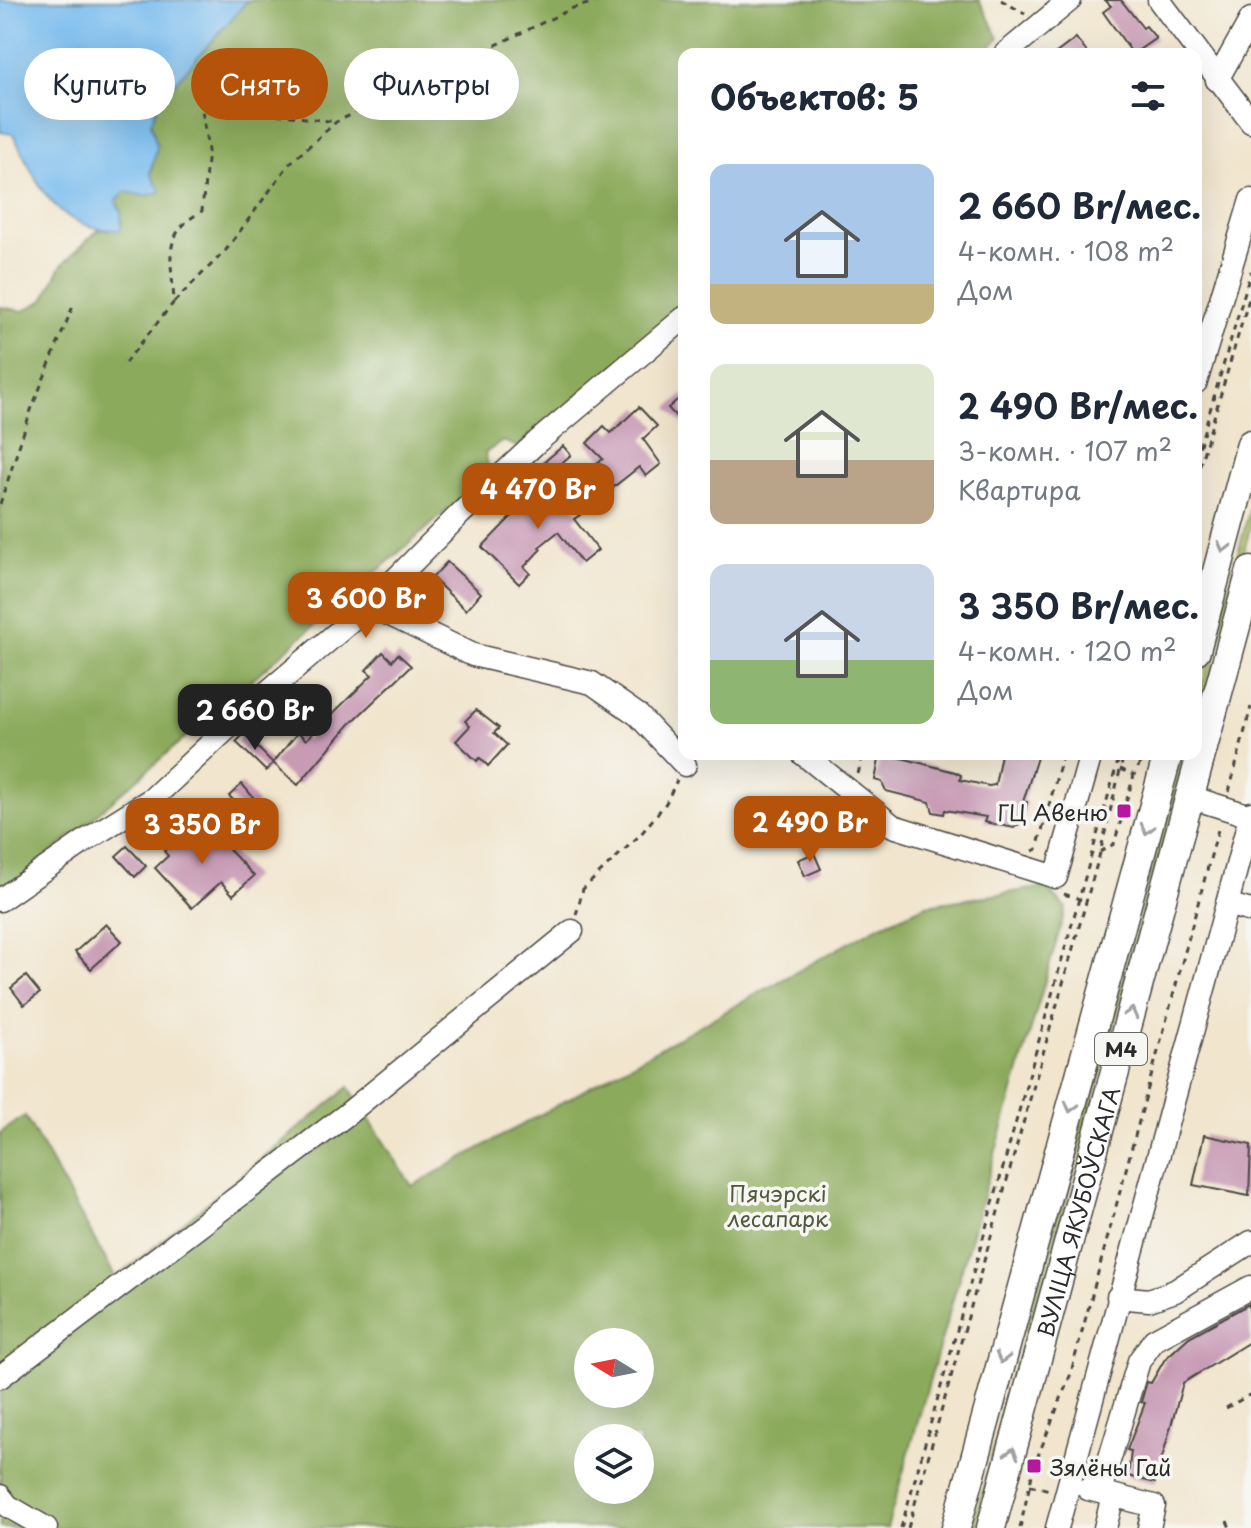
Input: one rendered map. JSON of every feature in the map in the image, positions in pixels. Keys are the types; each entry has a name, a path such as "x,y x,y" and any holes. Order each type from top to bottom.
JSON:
{"main road":[{"path":"1202,628 1251,444"},
{"name":"ВУЛІЦА ЯКУБОЎСКАГА","path":"1202,753 1251,571"},
{"name":"ВУЛІЦА ЯКУБОЎСКАГА","path":"956,1528 1166,760"},
{"name":"ВУЛІЦА ЯКУБОЎСКАГА","path":"991,1528 1200,760"}],"street":[{"path":"1012,48 1070,0"},
{"path":"1159,0 1194,48"},
{"path":"1217,80 1251,19"},
{"path":"1202,59 1251,122"},
{"path":"1202,362 1251,200"},
{"path":"0,900 153,798 250,707 370,605 526,453 678,323"},
{"path":"370,605 473,655 592,683 638,715 678,758"},
{"path":"680,760 685,765"},
{"path":"810,760 893,826 1056,877 1089,760"},
{"path":"1057,1528 1251,814 1190,797"},
{"path":"1227,904 1251,911"},
{"path":"0,1377 346,1115 572,931"},
{"path":"1118,1297 1149,1300 1175,1291 1251,1242"},
{"path":"1105,1528 1107,1494 1139,1361 1154,1340 1251,1287"},
{"path":"1069,1484 1154,1506 1149,1528"},
{"path":"0,1496 8,1506 46,1528"}],"path":[{"path":"125,363 174,302 226,250 290,163 336,122 573,8 603,0"},
{"path":"1001,0 1041,24"},
{"path":"174,302 171,244 181,223 202,211 208,151 202,109 260,112 336,122"},
{"path":"1202,438 1251,271"},
{"path":"1202,458 1251,292"},
{"path":"0,504 31,410 73,306"},
{"path":"1020,1528 1034,1466 1070,1376 1251,707"},
{"path":"1234,731 1245,734"},
{"path":"855,785 861,760"},
{"path":"1031,851 1037,849 1061,760"},
{"path":"901,1528 1120,760"},
{"path":"908,1528 1100,853 1121,760"},
{"path":"1100,853 1114,844 1134,775 1142,760"},
{"path":"572,931 583,889 641,834 666,803 685,765"},
{"path":"1120,769 1134,775"},
{"path":"1226,1408 1251,1394"},
{"path":"1227,1521 1230,1528"}],"green space":[{"path":"248,0 979,0 999,38 989,48 678,48 678,313 518,447 503,441 485,453 489,469 464,496 0,898 0,307 23,311 44,300 61,266 98,230 120,230 121,212 116,200 125,191 145,196 157,147 152,120 175,120 175,83 191,65 191,120 328,120 328,48 206,48"},
{"path":"1251,505 1251,524 1202,706 1202,687"},
{"path":"1181,760 1186,760 977,1528 972,1528"},
{"name":"Пячэрскі лесапарк","path":"1046,887 1066,908 887,1528 0,1528 0,1133 25,1116 116,1278 349,1087 412,1186 877,927 927,905"}],"water":[{"path":"0,0 248,0 206,48 191,48 191,65 175,83 175,48 24,48 24,120 152,120 157,147 150,173 161,192 145,196 125,192 116,201 121,212 121,230 79,223 64,214 41,187 13,134 0,132"}],"building":[{"path":"1105,0 1121,0 1143,28 1146,26 1156,38 1142,48 1129,48 1103,12 1111,6"},
{"path":"1076,38 1084,48 1063,48"},
{"path":"678,399 678,419 668,408"},
{"path":"639,407 657,426 643,439 661,464 646,476 639,467 606,493 588,470 603,459 587,443 604,426 611,433"},
{"path":"563,446 571,455 546,476 538,467"},
{"path":"550,476 580,515 574,519 598,550 582,563 558,532 539,547 541,549 524,567 530,573 519,584 482,547 510,518 536,501 529,492"},
{"path":"447,562 481,593 466,610 432,578"},
{"path":"383,652 392,661 398,654 411,666 349,725 298,785 273,763 298,732 306,740 372,675 366,670"},
{"path":"476,710 499,728 494,733 507,745 488,766 480,758 477,761 456,741 470,726 465,721"},
{"path":"244,734 273,763 266,771 236,742"},
{"path":"879,760 909,760 955,772 961,775 960,780 995,785 1000,760 1036,760 1023,802 1027,802 1023,821 1014,828 984,822 986,817 945,810 944,814 933,812 930,802 886,791 882,782 875,780"},
{"path":"242,784 258,803 248,814 229,796"},
{"path":"204,823 254,876 233,895 221,882 192,908 155,868 168,856 164,851 186,830 191,835"},
{"path":"127,846 146,866 135,877 116,856"},
{"path":"814,853 821,869 805,876 798,860"},
{"path":"106,924 122,941 91,969 75,952"},
{"path":"26,976 40,993 24,1005 11,988"},
{"path":"1204,1135 1251,1145 1249,1196 1193,1185"},
{"path":"1249,1304 1251,1341 1183,1383 1155,1483 1128,1476 1131,1451 1127,1450 1145,1403 1141,1402 1147,1382 1151,1383 1165,1359 1189,1337"}],"place":[{"name":"ГЦ Авеню","path":"1124,811"},
{"name":"Зялёны Гай","path":"1034,1466"}]}
